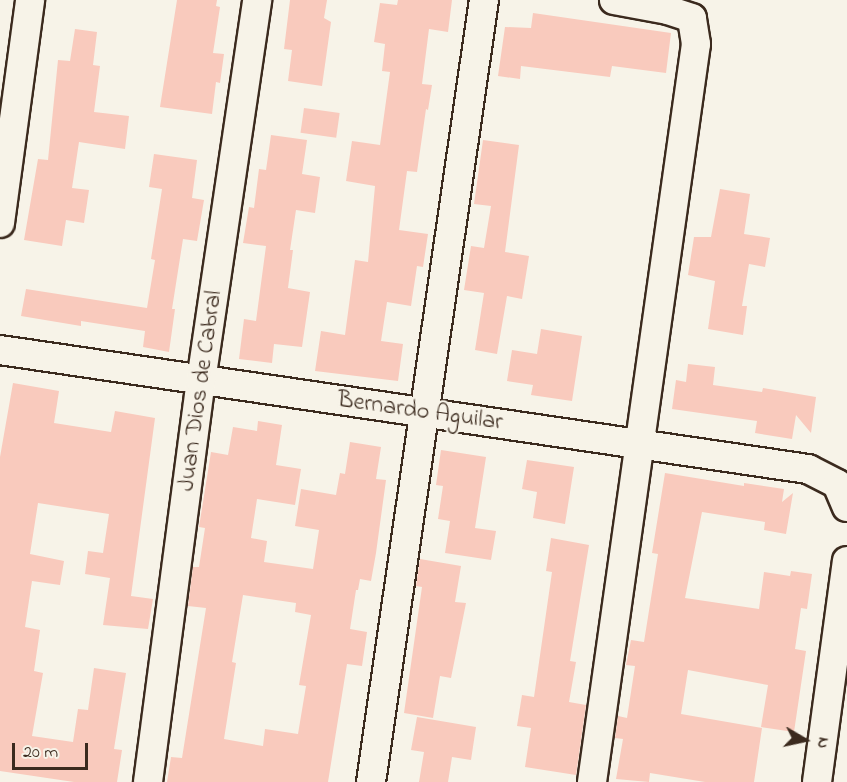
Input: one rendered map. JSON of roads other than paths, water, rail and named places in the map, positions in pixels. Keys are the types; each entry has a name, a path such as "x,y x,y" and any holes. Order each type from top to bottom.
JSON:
{"street":[{"path":"0,224 30,0"},
{"name":"Juan Dios de Cabral","path":"148,782 201,381 257,0"},
{"path":"371,782 422,412 484,0"},
{"path":"592,782 696,44 692,18 668,10 614,0"},
{"name":"Bernardo Aguilar","path":"0,350 808,469 842,496"},
{"path":"817,782 847,561"}]}
